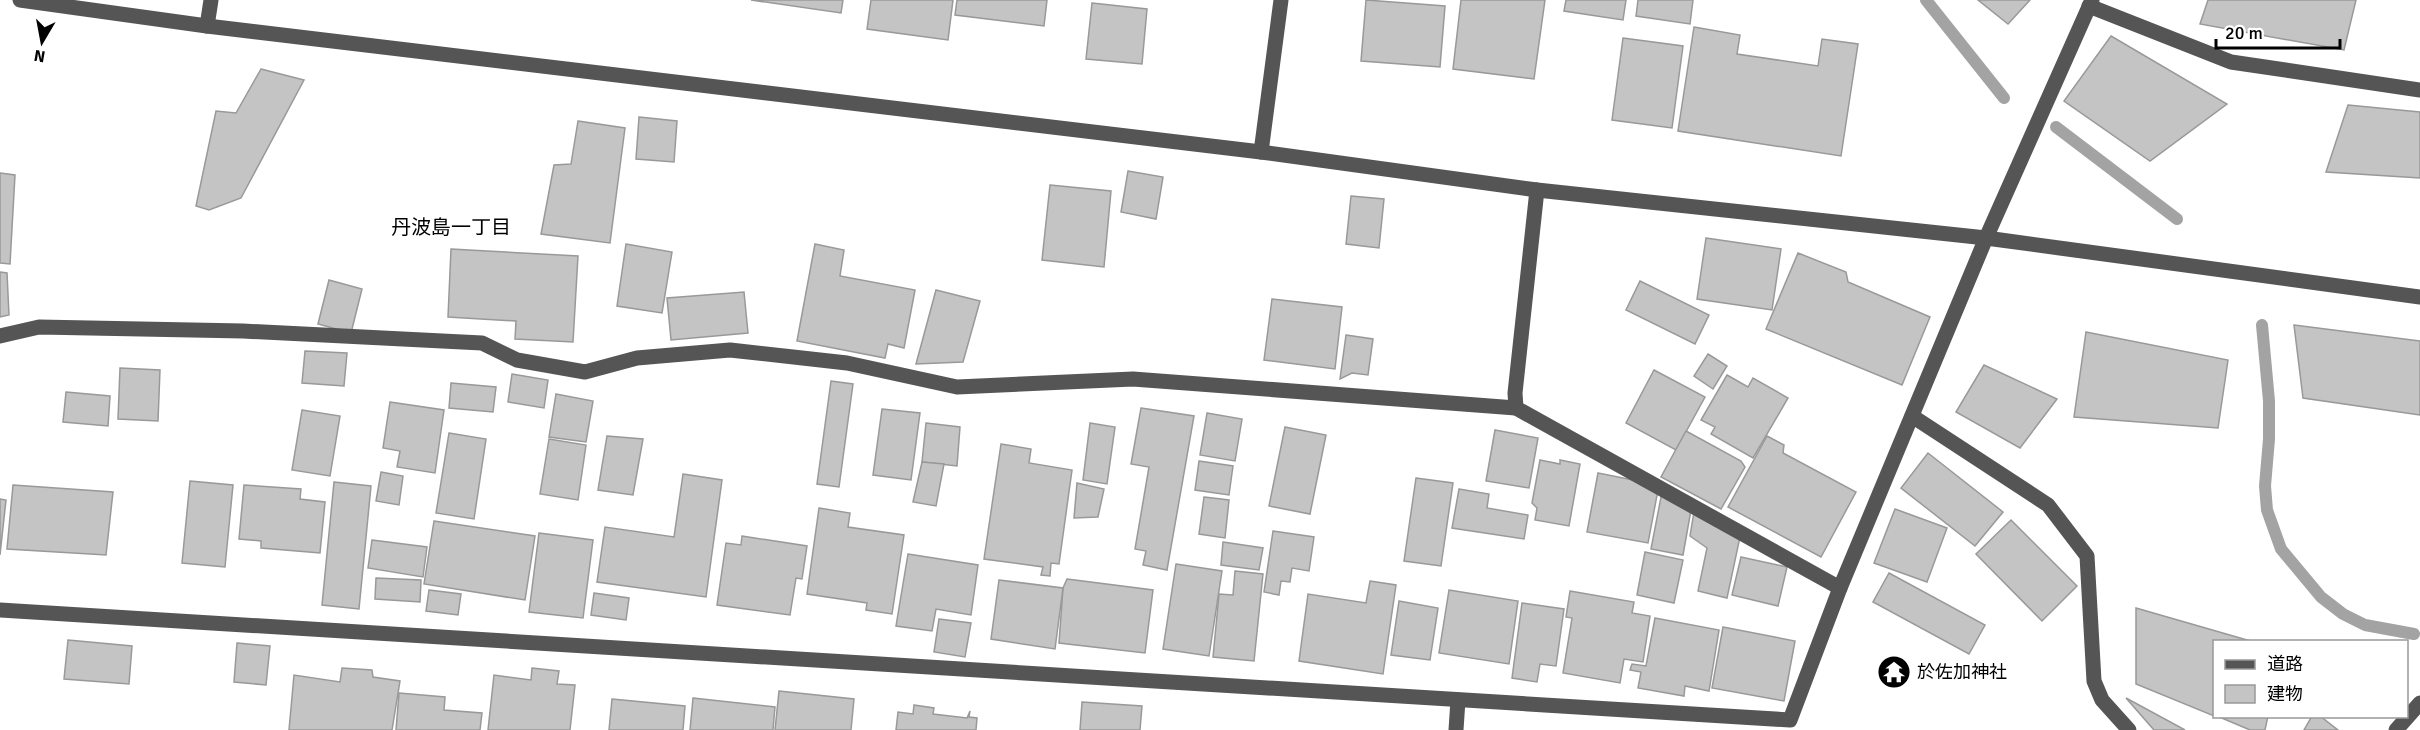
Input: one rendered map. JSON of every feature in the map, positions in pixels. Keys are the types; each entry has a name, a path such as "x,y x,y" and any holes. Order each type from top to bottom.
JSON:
{"street":[{"path":"20,0 207,26 1262,152 1538,190 1986,238 2420,297"},
{"path":"207,26 211,0"},
{"path":"1262,152 1281,0"},
{"path":"0,610 1790,720 1840,588 1986,238 2090,3 2231,62 2420,90"},
{"path":"1516,408 1515,393 1538,190"},
{"path":"0,336 39,327 243,331 482,343 517,360 585,372 637,358 730,350 847,363 957,387 1133,379 1516,408 1840,588"},
{"path":"1912,416 2048,505 2087,556 2094,681 2102,700 2129,730"},
{"path":"1456,730 1458,700"},
{"path":"2408,716 2420,703"},
{"path":"2396,730 2407,718"}],"building":[{"path":"751,0 843,0 841,13"},
{"path":"871,0 953,0 948,40 867,29"},
{"path":"957,0 1047,0 1044,26 955,15"},
{"path":"1366,0 1445,6 1440,67 1361,61"},
{"path":"1461,0 1545,0 1534,79 1453,69"},
{"path":"1566,0 1626,0 1623,20 1564,11"},
{"path":"1638,0 1693,0 1690,24 1636,16"},
{"path":"1978,0 2030,0 2008,24"},
{"path":"2208,0 2356,0 2344,50 2200,24"},
{"path":"1092,3 1147,9 1142,64 1086,59"},
{"path":"1694,27 1740,35 1737,54 1818,66 1822,39 1858,44 1841,156 1678,131"},
{"path":"2111,36 2227,104 2150,161 2064,101"},
{"path":"1623,38 1683,46 1672,128 1612,120"},
{"path":"261,69 304,80 241,198 209,210 196,206 216,111 236,113"},
{"path":"2348,105 2420,112 2420,178 2326,172"},
{"path":"639,117 677,121 674,162 636,159"},
{"path":"578,121 625,128 610,243 541,234 554,165 571,164"},
{"path":"1128,171 1163,177 1156,219 1121,212"},
{"path":"0,173 15,175 10,264 0,263"},
{"path":"1050,185 1111,191 1104,267 1042,260"},
{"path":"1351,196 1384,199 1379,248 1346,244"},
{"path":"1706,238 1781,249 1772,310 1697,299"},
{"path":"626,244 672,252 662,313 617,306"},
{"path":"815,244 844,250 840,276 915,290 904,348 888,344 885,358 797,341"},
{"path":"451,249 578,256 573,342 515,339 516,321 448,317"},
{"path":"1798,253 1846,272 1848,282 1930,317 1902,385 1766,329"},
{"path":"0,272 7,273 9,315 0,317"},
{"path":"329,280 362,289 351,333 318,324"},
{"path":"1640,281 1709,315 1695,344 1626,310"},
{"path":"936,290 980,301 963,362 916,364"},
{"path":"744,292 748,333 671,340 667,298"},
{"path":"1272,299 1342,307 1335,369 1264,360"},
{"path":"2294,325 2420,341 2420,415 2303,398"},
{"path":"2086,332 2228,360 2218,428 2074,417"},
{"path":"1346,335 1373,339 1368,375 1352,373 1340,379"},
{"path":"305,351 347,353 344,386 302,383"},
{"path":"1708,354 1727,366 1713,389 1694,376"},
{"path":"1984,365 2057,399 2020,448 1956,412"},
{"path":"120,368 160,370 158,421 118,419"},
{"path":"1654,370 1705,397 1676,450 1626,423"},
{"path":"512,374 548,380 544,408 508,402"},
{"path":"1727,375 1748,387 1753,378 1788,398 1753,458 1711,434 1715,427 1701,420"},
{"path":"831,381 853,384 839,487 817,484"},
{"path":"451,383 496,387 493,412 449,408"},
{"path":"66,392 110,396 108,426 63,422"},
{"path":"556,394 593,401 586,442 549,437"},
{"path":"390,402 444,410 435,473 397,467 400,451 383,448"},
{"path":"1141,408 1194,416 1167,570 1143,565 1146,551 1135,549 1149,467 1131,464"},
{"path":"882,409 920,413 911,480 873,475"},
{"path":"302,410 340,416 330,476 292,470"},
{"path":"1207,413 1242,419 1235,461 1200,455"},
{"path":"926,423 960,427 957,466 922,462"},
{"path":"1090,423 1115,427 1107,484 1083,480"},
{"path":"1285,427 1326,435 1310,514 1269,506"},
{"path":"1495,430 1538,438 1529,488 1486,481"},
{"path":"1686,431 1741,461 1745,467 1721,509 1661,477"},
{"path":"449,433 486,439 474,519 436,513"},
{"path":"607,436 643,439 633,495 598,490"},
{"path":"1767,436 1784,445 1783,453 1856,492 1821,557 1728,507"},
{"path":"549,439 586,445 578,500 540,494"},
{"path":"1001,444 1031,449 1029,463 1072,470 1059,564 1051,563 1050,576 1041,575 1043,567 984,559"},
{"path":"1928,453 2003,512 1975,546 1901,488"},
{"path":"1540,460 1560,464 1560,460 1580,464 1569,526 1535,520 1537,508 1532,503"},
{"path":"1199,461 1233,466 1229,495 1195,490"},
{"path":"922,462 944,464 936,506 913,502"},
{"path":"381,472 403,476 399,505 376,501"},
{"path":"1598,473 1643,482 1658,490 1648,543 1587,532"},
{"path":"683,474 722,480 706,597 597,582 605,527 674,537"},
{"path":"1416,478 1453,483 1441,566 1404,561"},
{"path":"190,481 233,485 225,567 182,563"},
{"path":"334,482 371,486 359,609 322,605"},
{"path":"1077,483 1104,489 1098,517 1074,518"},
{"path":"13,485 113,492 106,555 7,549"},
{"path":"244,485 301,489 300,499 325,502 320,553 261,548 261,541 239,539"},
{"path":"1459,489 1489,494 1487,508 1528,515 1524,539 1452,528"},
{"path":"1662,492 1691,510 1683,555 1651,549"},
{"path":"1204,497 1229,500 1225,538 1199,534"},
{"path":"0,499 6,500 0,555"},
{"path":"819,508 850,513 848,527 904,535 892,614 866,610 867,603 807,594"},
{"path":"1895,509 1947,528 1927,582 1874,563"},
{"path":"1694,512 1740,537 1727,598 1698,591 1707,548 1690,536"},
{"path":"2011,520 2077,586 2042,621 1976,554"},
{"path":"434,521 535,536 525,600 424,584"},
{"path":"1273,531 1314,537 1309,571 1292,568 1290,582 1281,581 1279,595 1264,592"},
{"path":"539,533 593,540 583,618 529,612"},
{"path":"742,536 807,546 802,579 796,578 790,615 717,605 726,543 741,545"},
{"path":"372,540 427,547 423,577 368,568"},
{"path":"1223,542 1263,548 1259,570 1221,565"},
{"path":"1645,552 1683,560 1674,603 1637,595"},
{"path":"908,554 978,565 971,615 936,609 932,631 896,626"},
{"path":"1741,557 1787,567 1778,606 1732,595"},
{"path":"1176,564 1222,571 1209,656 1163,649"},
{"path":"1235,571 1263,574 1254,661 1213,657 1219,594 1233,595"},
{"path":"1889,573 1985,625 1969,654 1873,602"},
{"path":"376,578 421,580 420,602 375,599"},
{"path":"1067,579 1153,590 1145,653 1059,643 1063,588"},
{"path":"999,580 1063,588 1055,649 991,639"},
{"path":"1370,581 1396,585 1383,674 1299,661 1308,594 1366,603"},
{"path":"429,590 461,594 458,615 426,611"},
{"path":"1449,590 1518,601 1509,664 1439,653"},
{"path":"1570,591 1634,602 1632,613 1650,616 1643,662 1624,659 1620,683 1563,673 1572,618 1566,617"},
{"path":"594,593 629,598 626,620 591,615"},
{"path":"1399,601 1438,608 1430,660 1391,655"},
{"path":"1522,603 1564,609 1556,666 1540,664 1537,682 1512,678"},
{"path":"2136,608 2247,640 2213,640 2213,716 2136,684"},
{"path":"1655,618 1719,630 1709,691 1685,686 1684,696 1638,688 1641,672 1630,670 1632,664 1646,666"},
{"path":"939,619 971,623 965,657 934,652"},
{"path":"1723,627 1795,641 1784,701 1712,688"},
{"path":"68,640 132,646 129,684 64,679"},
{"path":"237,643 270,646 266,685 234,682"},
{"path":"342,668 372,670 373,677 400,681 392,730 289,730 294,675 340,682"},
{"path":"532,668 559,671 557,684 575,685 570,730 488,730 494,675 531,680"},
{"path":"779,691 854,699 851,730 775,730"},
{"path":"399,693 445,697 444,710 482,713 480,730 396,730"},
{"path":"693,698 775,707 773,730 690,730"},
{"path":"2126,698 2185,730 2154,730"},
{"path":"612,699 685,706 683,730 609,730"},
{"path":"1082,702 1142,706 1140,730 1080,730"},
{"path":"914,705 934,708 933,714 967,718 970,711 969,717 977,718 976,730 896,730 898,712 913,714"},
{"path":"2222,718 2268,718 2265,730 2250,730"},
{"path":"2311,718 2323,718 2338,730 2304,730"}],"waterway":[{"path":"1926,0 2004,98"},
{"path":"2056,127 2177,219"},
{"path":"2262,325 2269,401 2265,486 2267,510 2281,549 2321,597 2343,614 2365,625 2414,634"}],"place":[{"name":"於佐加神社","path":"1894,672"}],"district":[{"name":"丹波島一丁目","path":"451,227"}]}
